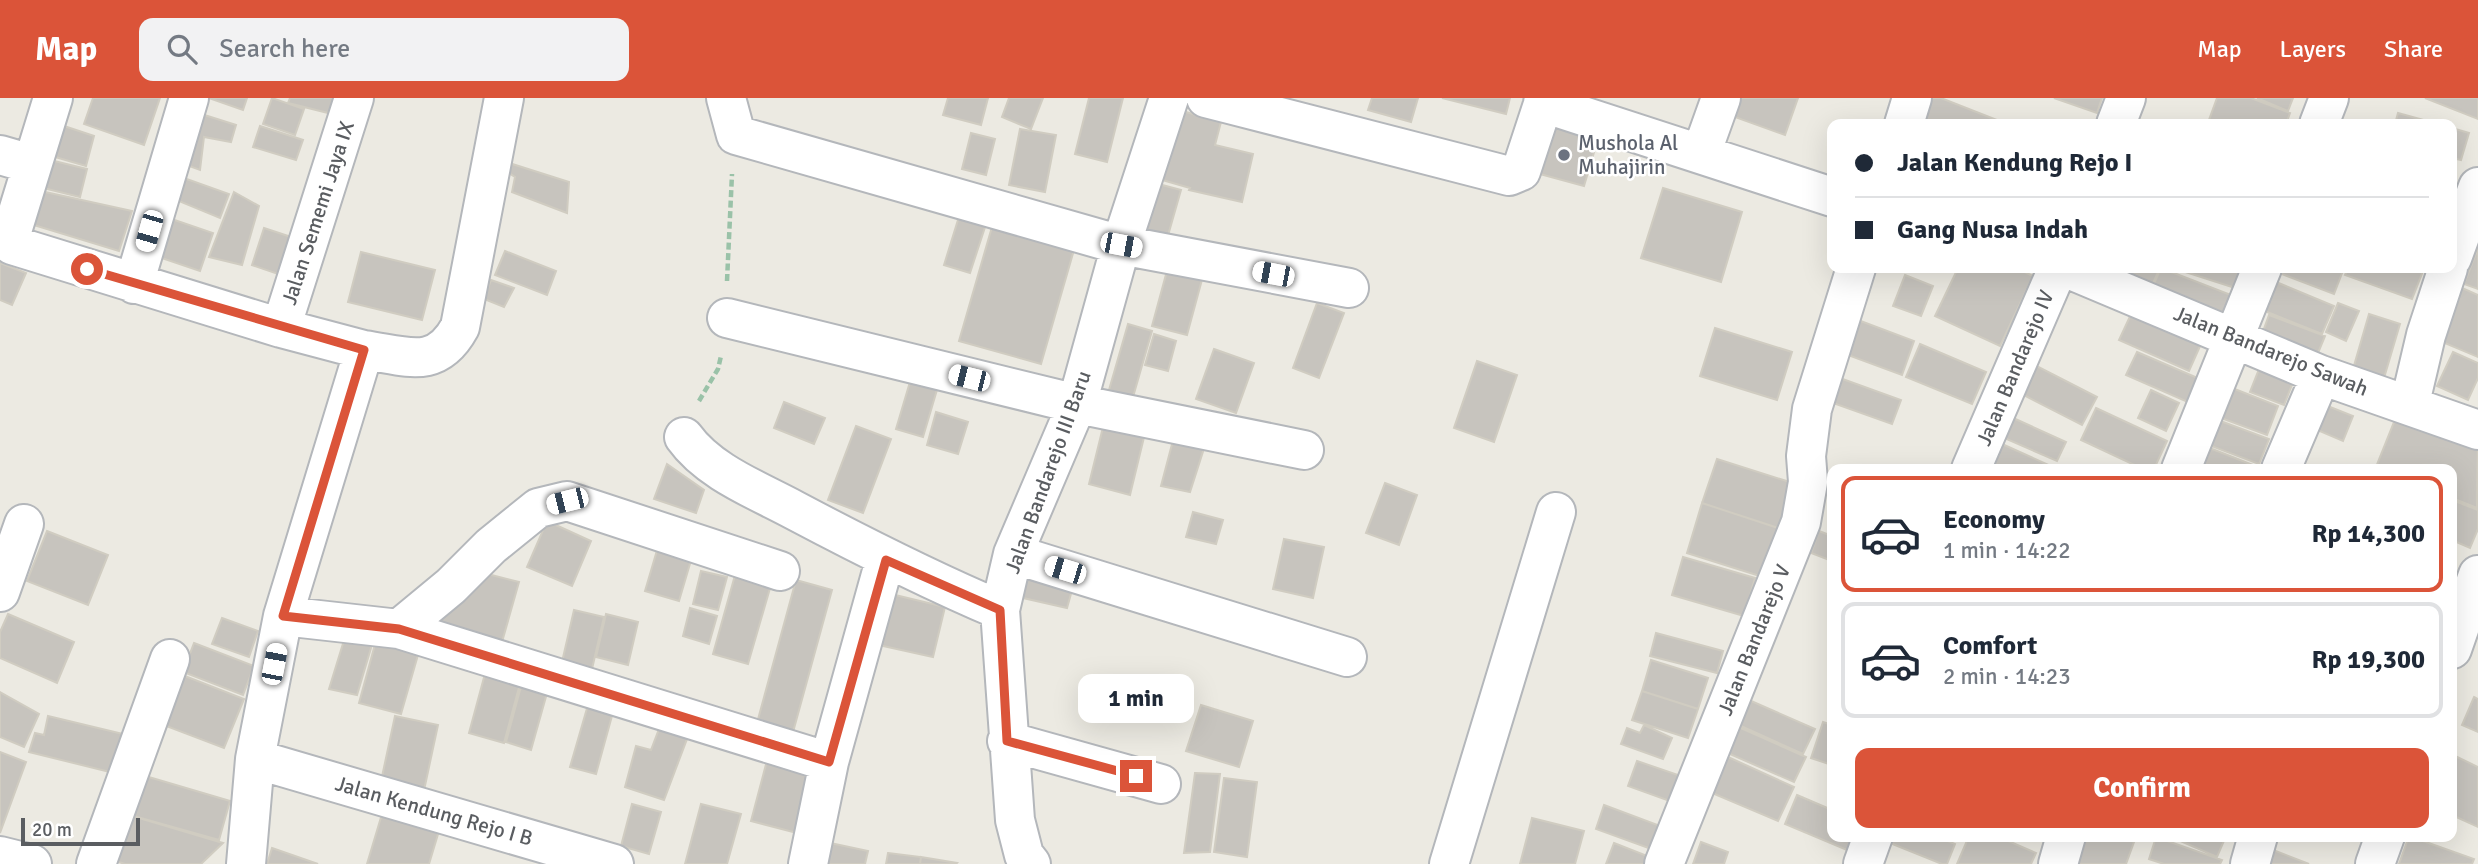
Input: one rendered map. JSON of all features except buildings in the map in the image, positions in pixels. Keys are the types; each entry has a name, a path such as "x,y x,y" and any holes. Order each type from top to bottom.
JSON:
{"street":[{"path":"53,98 15,160 9,241 12,244 281,328 364,350 429,358 450,346 460,327 504,98"},
{"path":"134,284 189,98"},
{"name":"Jalan Sememi Jaya IX","path":"281,328 354,98"},
{"path":"726,98 736,135 1121,245 1349,288"},
{"name":"Jalan Bandarejo III Baru","path":"1028,860 1015,820 1007,741 1000,610 1013,554 1077,404 1121,245 1169,98"},
{"path":"1206,98 1509,176 1521,171 1544,101 1827,195"},
{"path":"1701,154 1721,98"},
{"path":"1906,119 1912,98"},
{"path":"2118,119 2126,98"},
{"path":"2321,119 2329,98"},
{"path":"2457,244 2478,187"},
{"name":"Jalan Bandarejo V","path":"1664,864 1801,522 1808,482 1806,456 1812,408 1854,273"},
{"name":"Jalan Bandarejo IV","path":"1973,464 2056,273"},
{"name":"Jalan Bandarejo Sawah","path":"2078,273 2321,374 2478,429"},
{"path":"2183,464 2260,273"},
{"path":"2410,403 2426,335 2446,273"},
{"path":"727,318 1077,404 1304,450"},
{"path":"246,864 254,759 283,616 364,350"},
{"path":"2283,464 2321,374"},
{"path":"684,437 693,450 727,475 886,560 1000,610"},
{"path":"399,629 451,586 491,546 538,508 567,501 780,571"},
{"path":"1449,864 1556,512"},
{"path":"0,592 23,524"},
{"path":"1013,554 1347,657"},
{"path":"808,864 829,762 886,560"},
{"path":"2457,635 2478,575"},
{"path":"283,616 399,629 829,762"},
{"path":"96,864 170,659"},
{"path":"1007,741 1161,784"},
{"name":"Jalan Kendung Rejo I B","path":"254,759 614,864"},
{"path":"1863,864 1871,842"},
{"path":"2058,864 2064,842"},
{"path":"2250,864 2256,842"},
{"path":"2375,864 2383,842"},
{"path":"0,856 32,864"}],"place":[{"name":"Mushola Al Muhajirin","path":"1564,155"}],"route":[{"path":"87,269 281,328 364,350 283,616 399,629 829,762 886,560 1000,610 1007,741 1136,776"}]}
